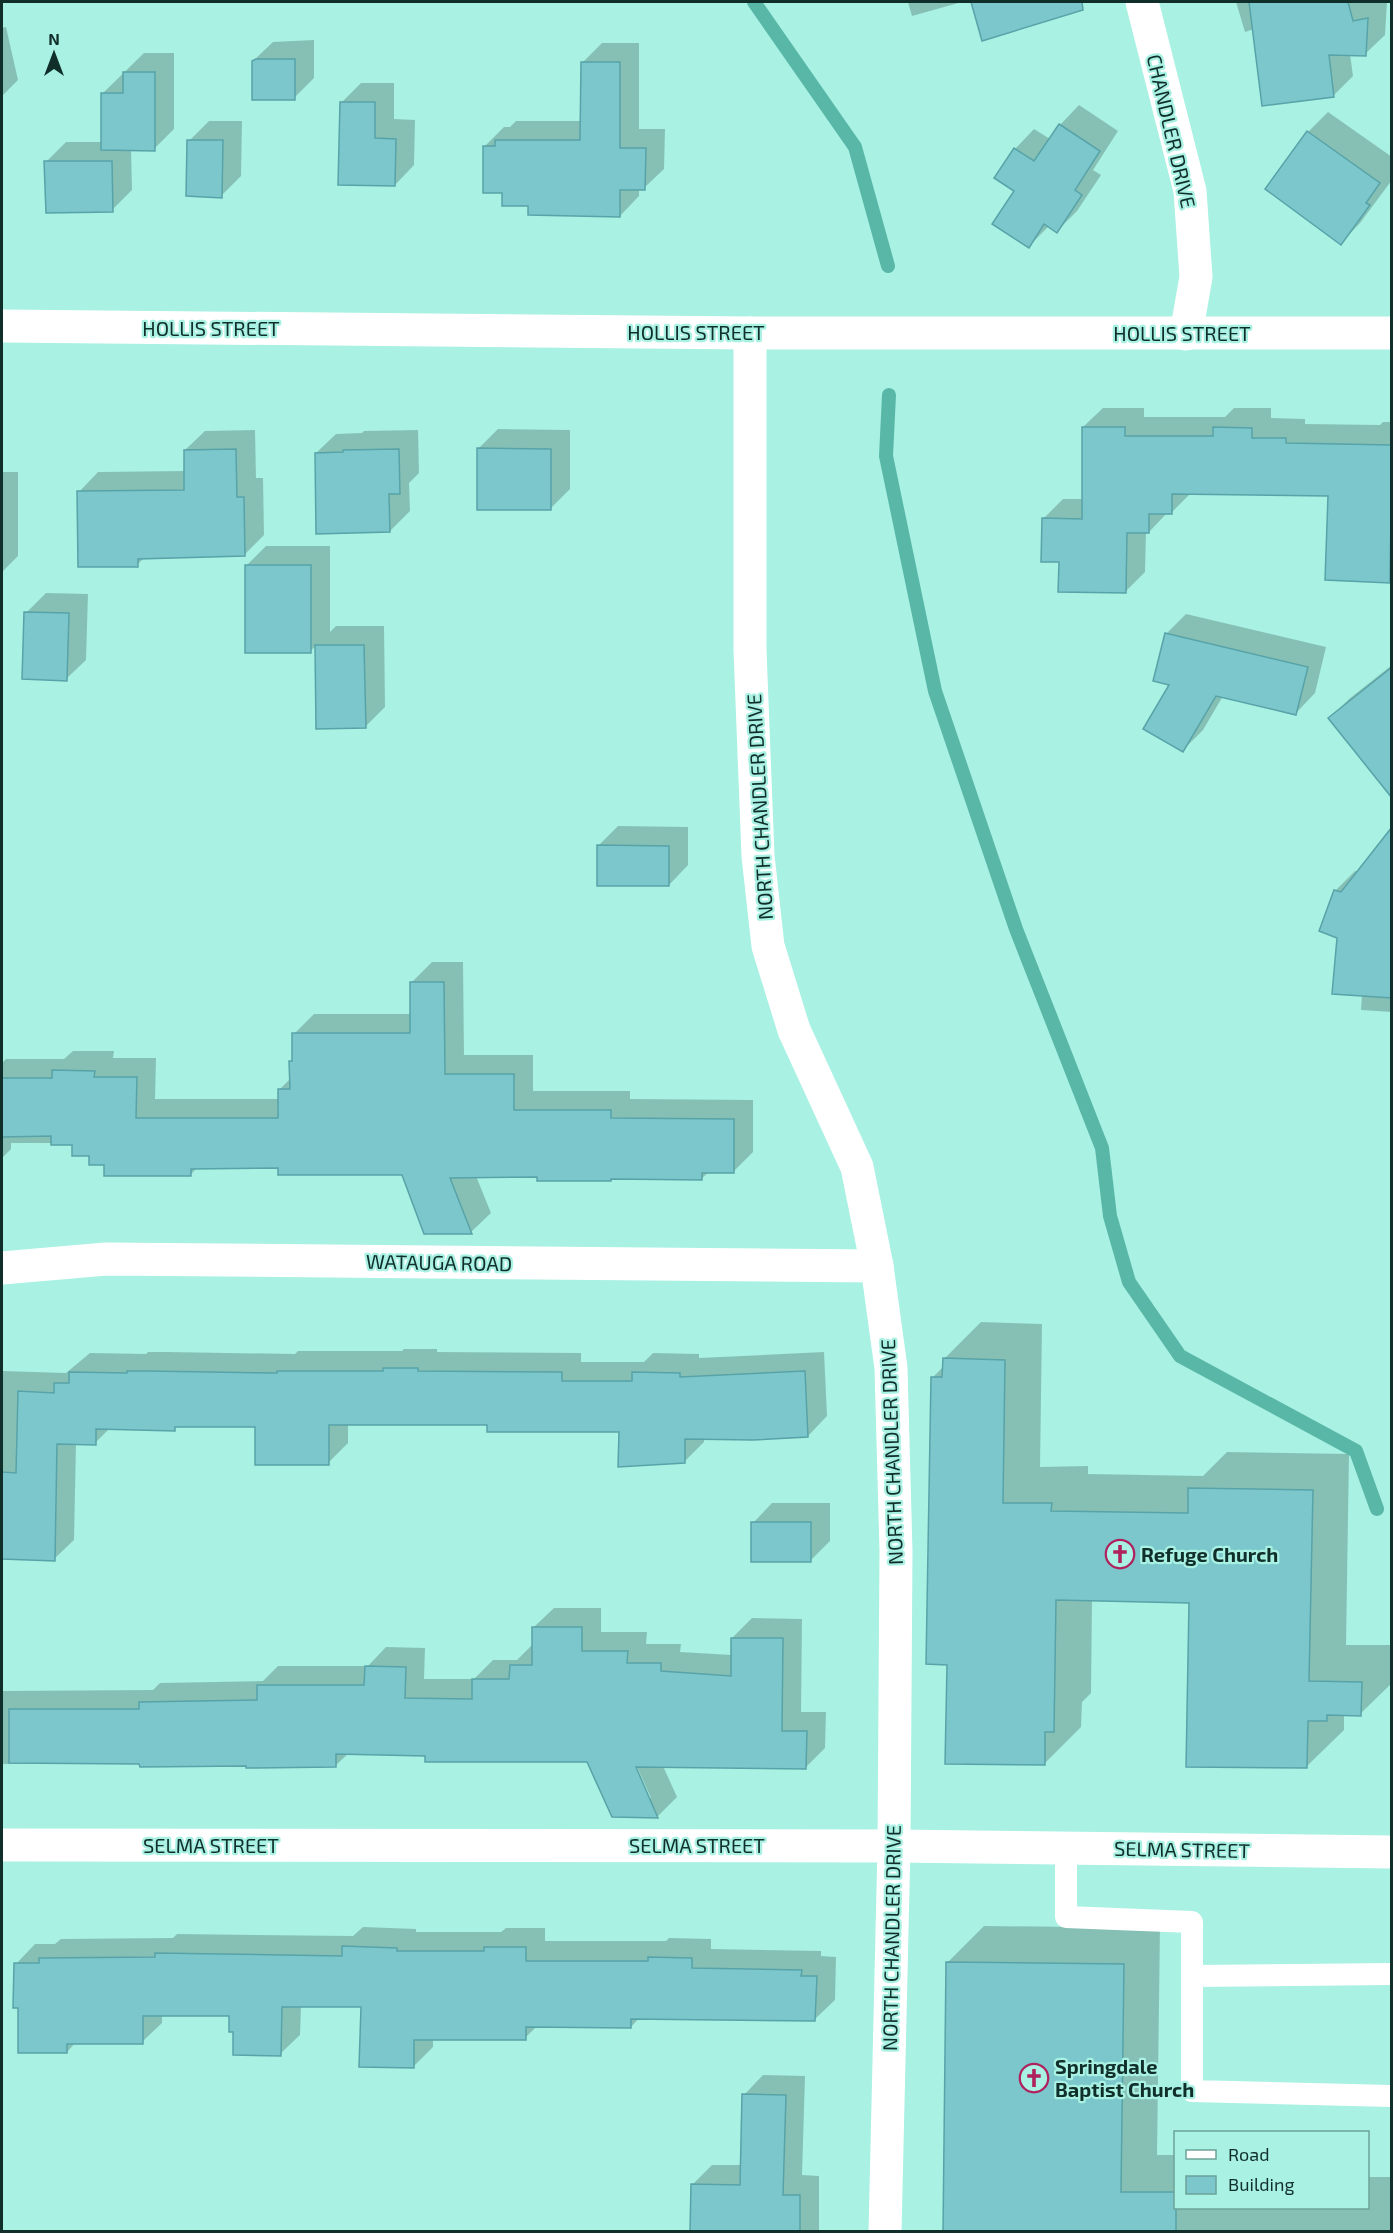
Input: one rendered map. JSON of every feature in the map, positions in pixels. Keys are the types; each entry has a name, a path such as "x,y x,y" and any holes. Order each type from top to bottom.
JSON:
{"street":[{"name":"CHANDLER DRIVE","path":"1142,2 1190,191 1196,277 1186,334"},
{"name":"HOLLIS STREET","path":"2,326 750,333 1392,333"},
{"name":"NORTH CHANDLER DRIVE","path":"750,333 750,650 758,856 768,946 794,1030 857,1167 877,1266 891,1368 896,1551 894,1846 885,2232"},
{"name":"WATAUGA ROAD","path":"2,1268 106,1259 877,1266"},
{"name":"SELMA STREET","path":"2,1845 894,1846 1392,1852"}],"lane":[{"path":"1066,1848 1066,1917 1192,1922 1192,2091 1392,2096"},
{"path":"1192,1976 1392,1974"}],"building":[{"path":"971,2 1082,2 1083,10 982,41"},
{"path":"1249,2 1348,2 1353,21 1368,18 1366,56 1329,55 1334,97 1262,106"},
{"path":"256,59 295,59 295,100 252,100 252,61"},
{"path":"581,62 620,62 620,148 646,148 645,190 620,190 620,217 528,215 528,206 502,206 502,193 483,193 483,146 495,146 495,140 580,140"},
{"path":"123,72 155,72 155,151 101,150 101,93 123,93"},
{"path":"340,102 375,102 375,138 396,139 395,186 338,185"},
{"path":"1059,124 1100,151 1075,190 1082,195 1057,233 1044,224 1029,248 992,224 1014,191 994,178 1014,148 1034,161"},
{"path":"1307,131 1380,183 1366,203 1370,205 1341,245 1265,189"},
{"path":"187,140 223,140 222,198 186,196"},
{"path":"44,161 112,161 113,212 46,213"},
{"path":"1082,427 1125,427 1125,436 1213,436 1213,427 1252,428 1252,438 1286,438 1286,443 1392,445 1390,583 1325,580 1328,496 1172,494 1172,514 1149,514 1149,533 1127,533 1126,593 1058,592 1059,562 1041,562 1042,518 1082,519"},
{"path":"477,448 551,449 551,510 477,510"},
{"path":"236,449 237,497 244,497 245,556 138,559 138,567 78,567 77,491 184,490 184,450"},
{"path":"399,449 400,494 389,494 390,532 316,534 315,453"},
{"path":"245,565 311,565 311,653 245,653"},
{"path":"24,612 69,613 67,681 22,679"},
{"path":"1165,633 1308,667 1296,715 1216,696 1183,752 1143,729 1169,685 1153,681"},
{"path":"315,645 364,645 366,728 316,729"},
{"path":"1392,667 1392,798 1328,718"},
{"path":"1392,827 1392,998 1332,994 1337,938 1319,931 1334,890 1341,892"},
{"path":"597,845 669,846 669,886 597,886"},
{"path":"410,982 444,982 445,1074 514,1074 514,1110 611,1110 611,1118 734,1119 734,1173 702,1173 702,1180 537,1181 537,1177 450,1178 472,1234 424,1234 402,1175 278,1175 278,1168 191,1169 191,1176 104,1176 104,1165 89,1165 89,1156 72,1156 72,1145 51,1145 51,1136 2,1137 2,1078 52,1078 52,1070 95,1071 94,1077 137,1077 136,1118 278,1118 278,1089 290,1089 289,1061 292,1061 292,1033 410,1033"},
{"name":"Refuge Church","path":"943,1358 1005,1360 1003,1503 1052,1503 1051,1511 1188,1513 1188,1488 1313,1490 1309,1681 1362,1682 1361,1716 1327,1715 1327,1721 1308,1721 1307,1768 1186,1767 1189,1603 1056,1600 1054,1732 1045,1732 1045,1765 945,1764 947,1665 926,1664 931,1377 942,1377"},
{"path":"383,1368 418,1368 418,1371 562,1372 562,1381 632,1381 632,1372 680,1373 680,1377 805,1371 808,1437 753,1440 685,1439 685,1463 618,1467 619,1432 487,1432 487,1425 329,1425 329,1465 255,1465 255,1427 175,1427 175,1431 96,1429 96,1445 57,1444 55,1561 2,1559 2,1472 16,1473 18,1391 54,1393 54,1383 69,1383 69,1372 277,1373 277,1371 383,1371"},
{"path":"751,1522 811,1522 811,1562 751,1562"},
{"path":"532,1627 582,1627 582,1651 628,1651 627,1663 661,1663 661,1671 731,1676 731,1638 783,1638 782,1731 807,1731 806,1769 636,1767 658,1818 612,1817 587,1762 425,1762 425,1756 336,1754 336,1767 140,1767 139,1764 9,1763 9,1709 139,1709 139,1702 257,1700 257,1685 364,1685 365,1666 406,1667 405,1698 472,1699 472,1679 509,1679 510,1665 532,1665"},
{"path":"342,1946 397,1948 397,1951 484,1951 484,1947 526,1947 526,1961 648,1961 648,1957 692,1958 692,1968 802,1970 801,1976 817,1976 815,2021 631,2019 631,2028 526,2027 526,2040 414,2040 414,2068 359,2067 361,2007 282,2007 281,2056 233,2055 233,2032 229,2032 229,2016 143,2016 143,2044 67,2044 67,2053 18,2053 18,2008 13,2008 14,1963 39,1963 39,1958 155,1957 155,1953 342,1956"},
{"name":"Springdale Baptist Church","path":"946,1962 1124,1964 1121,2192 1174,2192 1176,2232 943,2232"},
{"path":"742,2094 786,2095 783,2195 800,2195 800,2232 690,2232 691,2184 740,2185"}],"waterway":[{"path":"754,2 855,147 888,266"},
{"path":"889,395 886,456 935,691 1016,929 1102,1148 1110,1216 1129,1282 1180,1356 1356,1451 1377,1509"}],"place":[{"name":"Refuge Church","path":"1120,1554"},
{"name":"Springdale Baptist Church","path":"1034,2078"}]}
